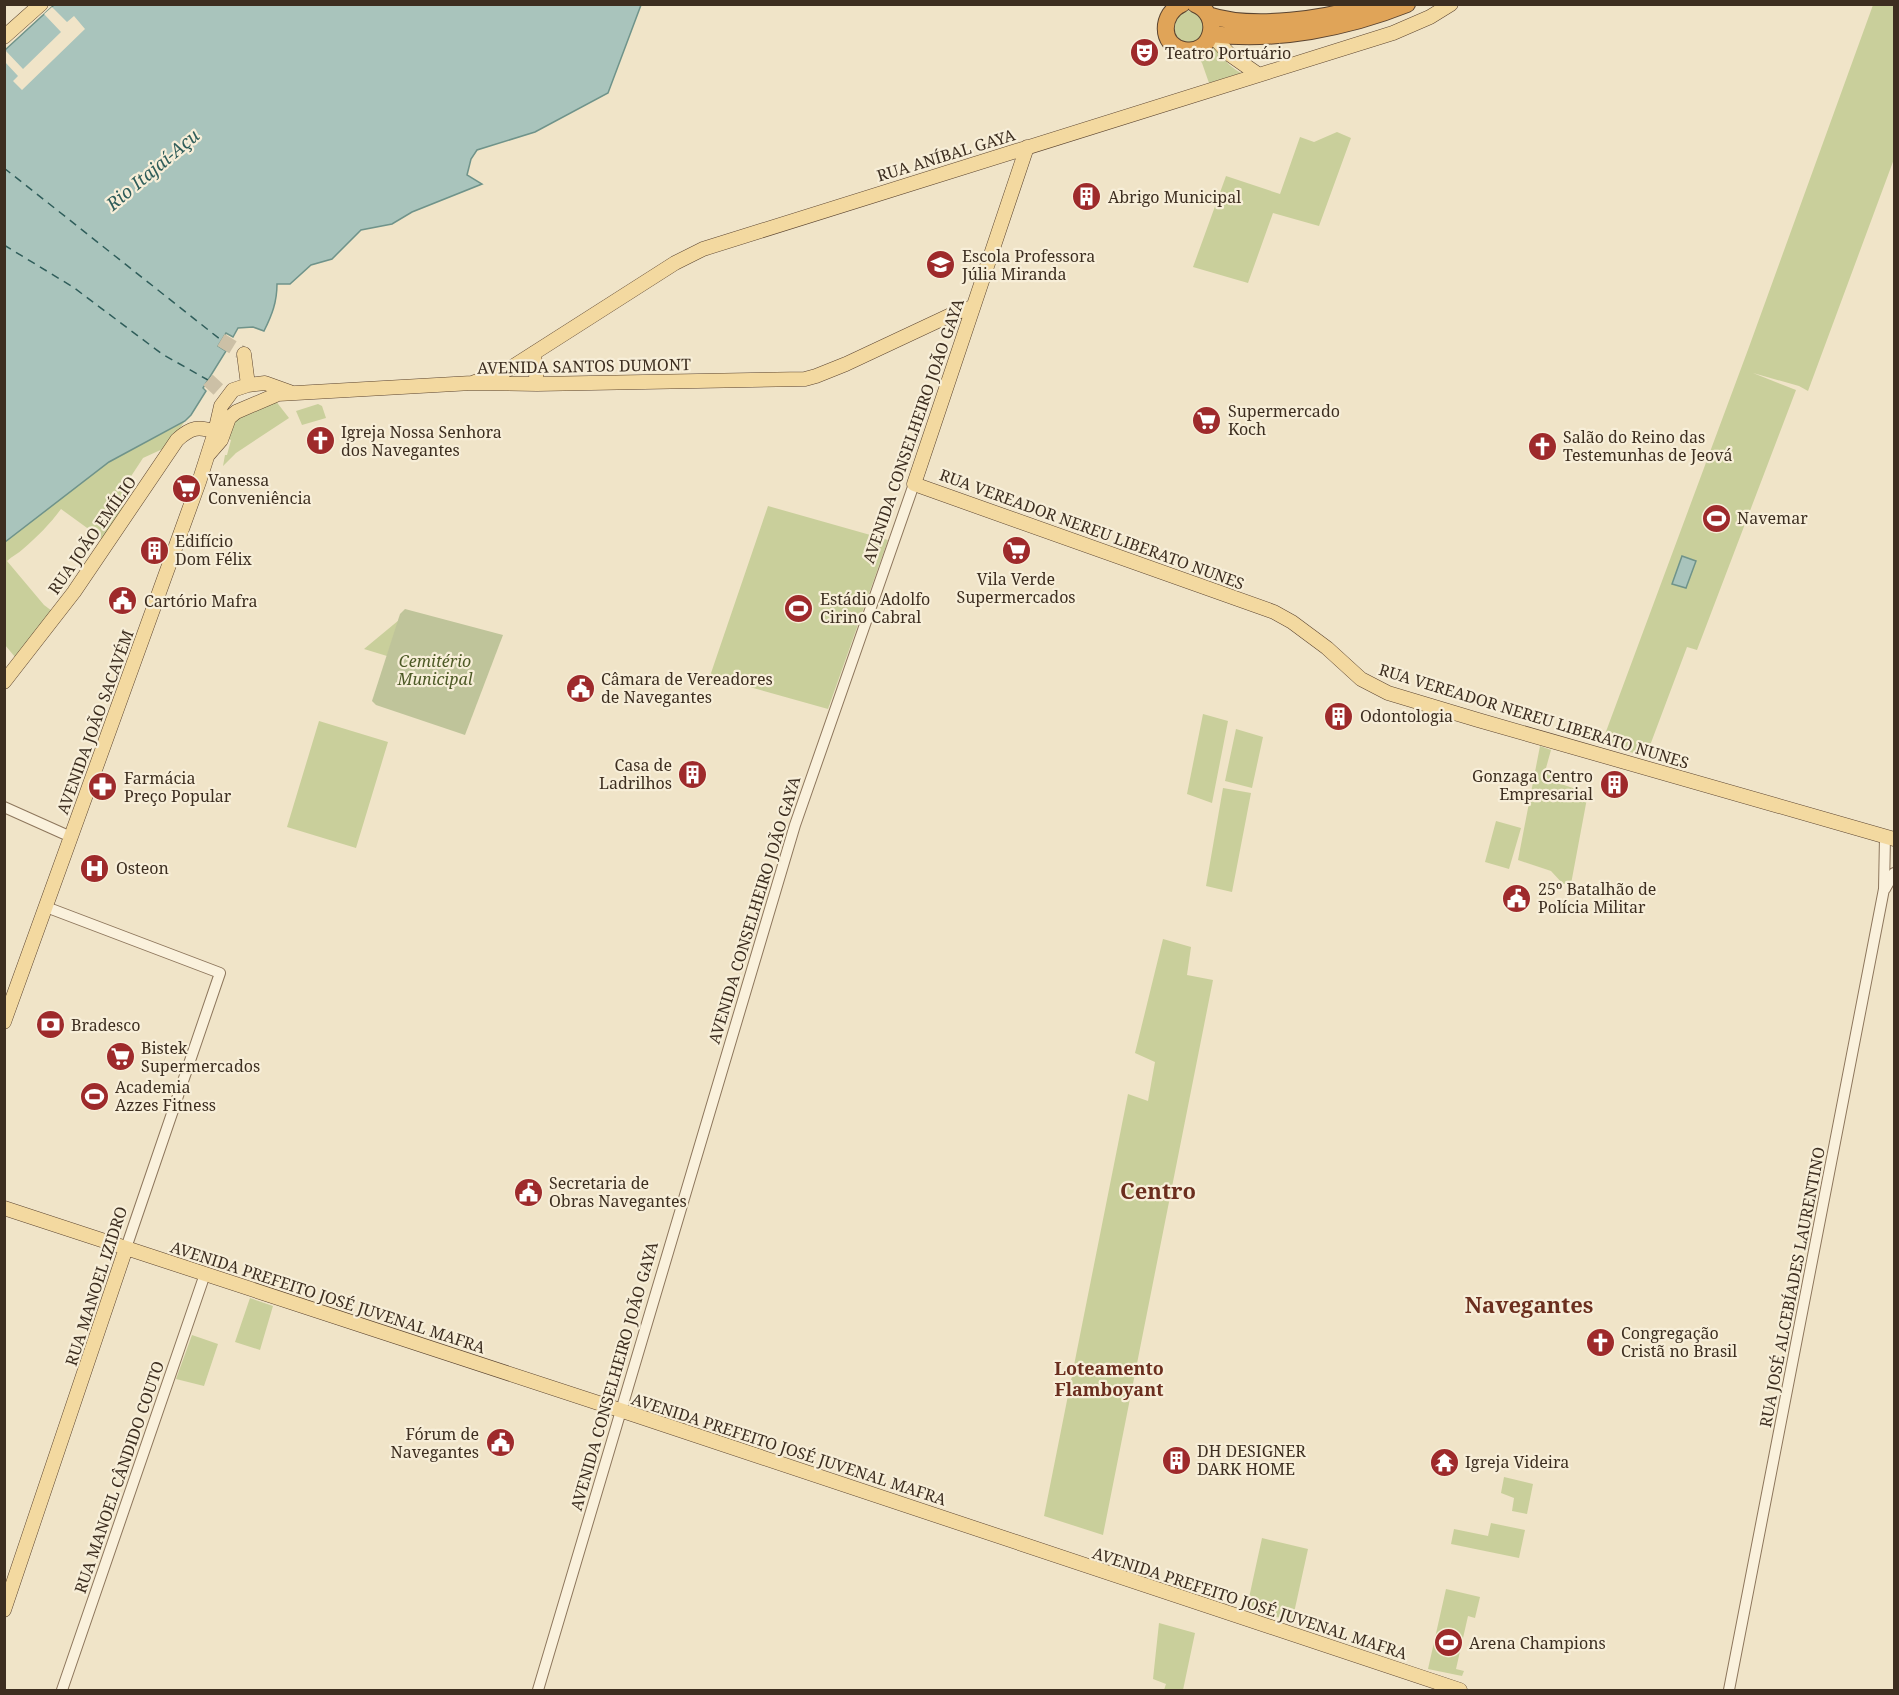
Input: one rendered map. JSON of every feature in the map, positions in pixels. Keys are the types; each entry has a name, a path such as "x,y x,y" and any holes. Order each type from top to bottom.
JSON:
{"highway":[{"path":"1182,4 1170,12 1165,23 1166,34 1172,44 1182,50 1195,50 1207,41 1211,34 1209,15 1195,4"},
{"path":"1209,15 1238,21 1292,20 1345,13 1372,4"},
{"path":"1211,34 1233,37 1295,33 1337,27 1407,4"}],"main road":[{"path":"6,32 41,4"},
{"name":"RUA ANÍBAL GAYA","path":"472,383 509,369 675,263 703,249 1393,33 1430,17 1451,4"},
{"path":"1211,34 1229,54 1259,75"},
{"name":"AVENIDA CONSELHEIRO JOÃO GAYA","path":"914,484 1027,147"},
{"name":"AVENIDA SANTOS DUMONT","path":"208,455 221,440 229,418 237,412 278,394 472,383 805,379 846,364 957,312 973,307"},
{"path":"534,353 537,384"},
{"path":"244,354 249,385 265,383 291,393"},
{"name":"AVENIDA JOÃO SACAVÉM","path":"4,1022 208,455 223,394 249,385"},
{"name":"RUA JOÃO EMÍLIO","path":"4,681 74,592 177,440 193,428 200,427 215,432"},
{"name":"RUA VEREADOR NEREU LIBERATO NUNES","path":"914,484 1274,612 1292,622 1327,648 1360,679 1388,693 1890,838"},
{"name":"AVENIDA PREFEITO JOSÉ JUVENAL MAFRA","path":"4,1208 1460,1690"},
{"name":"RUA MANOEL IZIDRO","path":"4,1610 126,1248"}],"street":[{"name":"AVENIDA CONSELHEIRO JOÃO GAYA","path":"538,1690 795,825 914,484"},
{"path":"4,807 71,837"},
{"name":"RUA JOSÉ ALCEBÍADES LAURENTINO","path":"1729,1690 1884,890 1890,838"},
{"name":"RUA JOSÉ ALCEBÍADES LAURENTINO","path":"1884,890 1894,873"},
{"name":"RUA MANOEL IZIDRO","path":"46,907 220,973 126,1248"},
{"name":"RUA MANOEL CÂNDIDO COUTO","path":"62,1690 205,1274"}],"green space":[{"path":"1873,5 1894,5 1894,159 1808,391 1799,386 1753,373 1796,390 1697,650 1687,647 1646,756 1601,745 1749,347"},
{"path":"1188,11 1199,16 1204,27 1199,38 1188,43 1177,38 1172,27 1177,16"},
{"path":"1214,44 1226,61 1241,73 1209,83 1202,63 1195,53"},
{"path":"1337,132 1351,138 1319,226 1273,213 1248,283 1193,267 1226,176 1280,194 1300,137 1314,142"},
{"path":"275,400 289,418 236,453 223,466 231,440 228,439 233,422 240,415"},
{"path":"318,404 322,406 326,418 302,425 296,411"},
{"path":"185,421 167,447 143,458 124,487 122,517 105,541 61,509 38,535 7,561 44,605 52,611 15,657 5,645 5,542 109,462"},
{"name":"Estádio Adolfo Cirino Cabral","path":"768,506 888,540 828,709 710,676"},
{"name":"Cemitério Municipal","path":"405,609 503,635 465,735 376,705 372,701 400,614"},
{"path":"399,620 387,656 364,649"},
{"path":"1203,714 1228,721 1212,803 1187,794"},
{"path":"319,721 388,742 356,848 287,827"},
{"path":"1236,729 1263,737 1252,788 1225,781"},
{"path":"1540,746 1551,750 1546,768 1559,774 1561,784 1588,793 1571,884 1563,884 1551,871 1518,860"},
{"path":"1223,788 1251,793 1232,892 1206,886"},
{"path":"1496,821 1521,828 1509,869 1485,862"},
{"path":"1163,939 1191,947 1187,975 1213,980 1103,1535 1044,1516 1128,1094 1148,1101 1155,1062 1135,1053"},
{"path":"250,1298 273,1306 260,1350 235,1342"},
{"path":"192,1335 218,1344 204,1386 176,1379"},
{"path":"1504,1477 1533,1484 1527,1514 1512,1511 1514,1498 1501,1493"},
{"path":"1491,1523 1525,1530 1519,1558 1451,1544 1454,1529 1488,1536"},
{"path":"1262,1538 1308,1549 1292,1622 1247,1607"},
{"name":"Arena Champions","path":"1446,1589 1480,1597 1475,1618 1468,1616 1456,1669 1464,1671 1462,1676 1428,1669"},
{"path":"1159,1623 1195,1633 1183,1690 1164,1690 1166,1684 1153,1679"}],"water":[{"name":"Rio Itajaí-Açu","path":"54,5 641,5 608,93 535,132 477,150 471,159 467,175 482,184 412,212 392,224 361,230 332,259 311,265 290,284 277,284 274,308 264,331 253,327 238,328 233,337 226,333 218,346 226,351 203,388 206,391 185,421 109,462 5,542 5,50"},
{"path":"1682,556 1696,561 1686,588 1672,584"}],"pier":[{"path":"52,7 67,22 74,16 85,29 22,90 13,81 18,76 5,62 5,50 23,69 61,32 44,14"}],"ferry route":[{"path":"4,168 221,340"},
{"path":"4,245 73,287 162,354 208,380"}],"tunnel":[{"path":"221,340 244,354"},
{"path":"208,380 221,392"}],"place":[{"name":"Teatro Portuário","path":"1144,53"},
{"name":"Abrigo Municipal","path":"1087,197"},
{"name":"Escola Professora Júlia Miranda","path":"941,265"},
{"name":"Supermercado Koch","path":"1207,420"},
{"name":"Igreja Nossa Senhora dos Navegantes","path":"320,441"},
{"name":"Salão do Reino das Testemunhas de Jeová","path":"1542,446"},
{"name":"Vanessa Conveniência","path":"187,489"},
{"name":"Navemar","path":"1716,518"},
{"name":"Edifício Dom Félix","path":"154,550"},
{"name":"Vila Verde Supermercados","path":"1016,551"},
{"name":"Cartório Mafra","path":"123,601"},
{"name":"Estádio Adolfo Cirino Cabral","path":"799,608"},
{"name":"Câmara de Vereadores de Navegantes","path":"580,688"},
{"name":"Odontologia","path":"1339,716"},
{"name":"Casa de Ladrilhos","path":"693,774"},
{"name":"Gonzaga Centro Empresarial","path":"1614,785"},
{"name":"Farmácia Preço Popular","path":"103,787"},
{"name":"Osteon","path":"95,868"},
{"name":"25º Batalhão de Polícia Militar","path":"1517,898"},
{"name":"Bradesco","path":"50,1025"},
{"name":"Bistek Supermercados","path":"120,1057"},
{"name":"Academia Azzes Fitness","path":"94,1096"},
{"name":"Secretaria de Obras Navegantes","path":"528,1192"},
{"name":"Congregação Cristã no Brasil","path":"1600,1342"},
{"name":"Fórum de Navegantes","path":"500,1443"},
{"name":"DH DESIGNER DARK HOME","path":"1176,1460"},
{"name":"Igreja Videira","path":"1444,1462"},
{"name":"Arena Champions","path":"1448,1643"}],"district":[{"name":"Centro","path":"1158,1191"},
{"name":"Navegantes","path":"1529,1305"},
{"name":"Loteamento Flamboyant","path":"1109,1379"}]}
